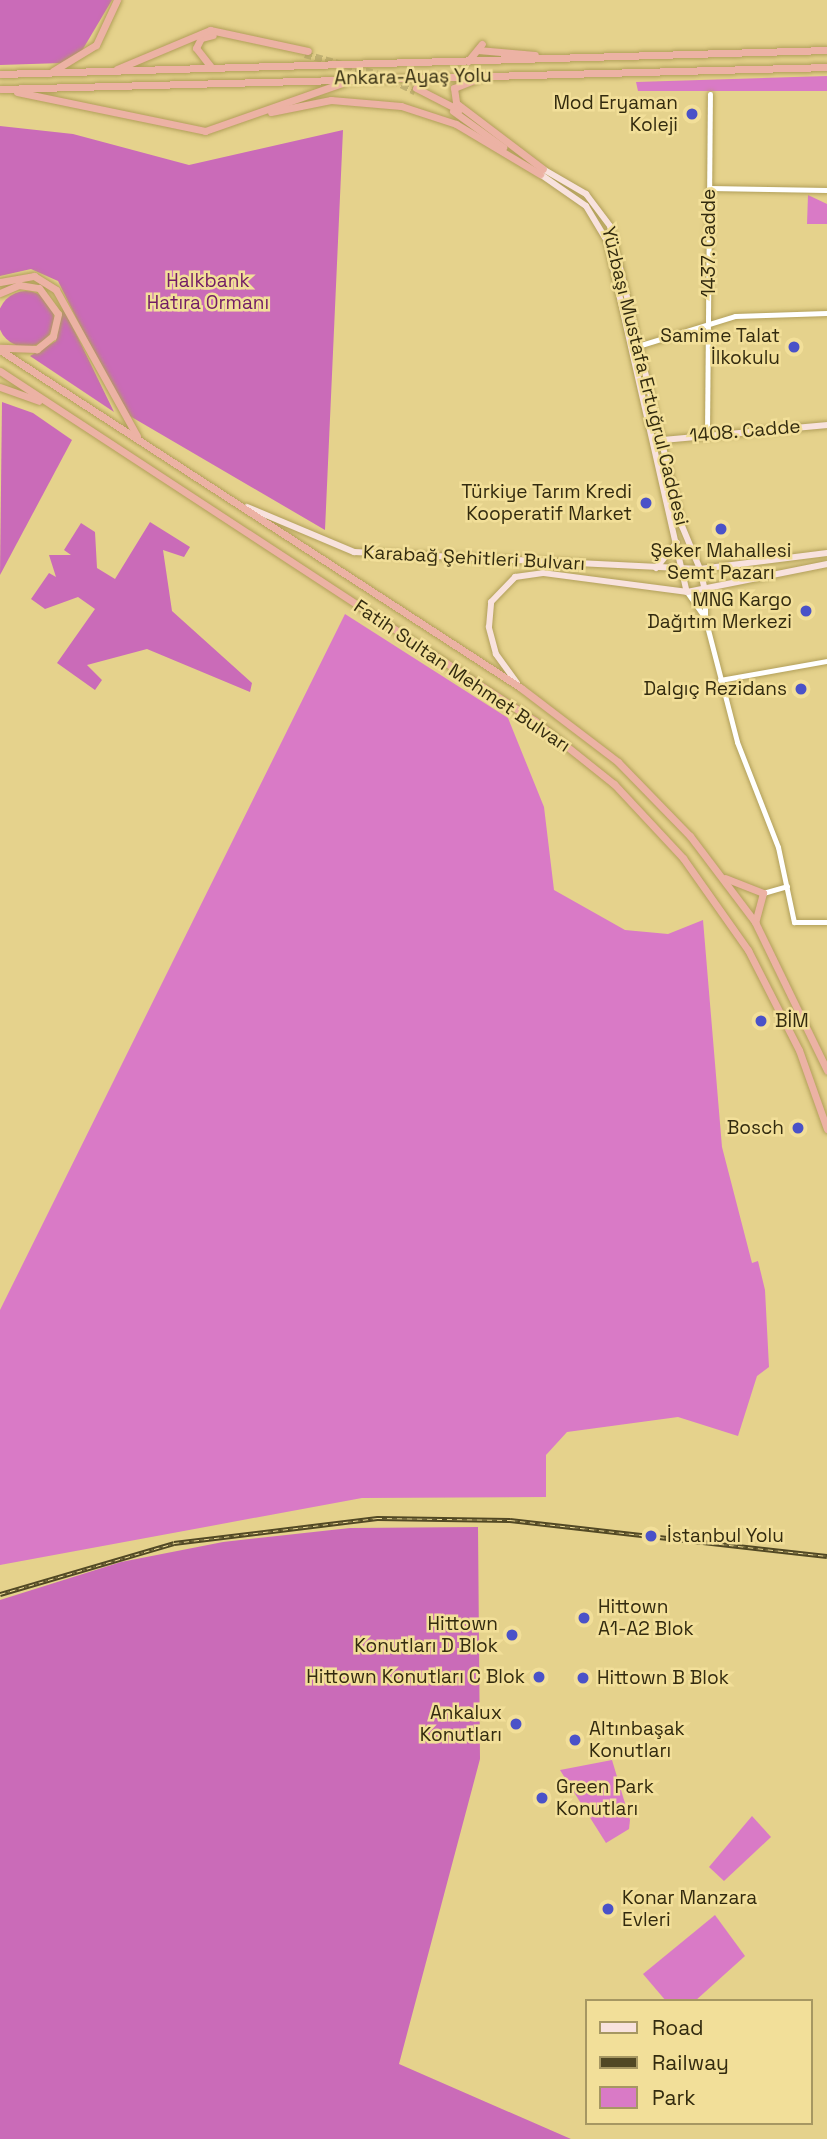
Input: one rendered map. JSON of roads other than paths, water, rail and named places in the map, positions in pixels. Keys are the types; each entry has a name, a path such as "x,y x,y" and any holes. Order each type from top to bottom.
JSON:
{"highway":[{"path":"48,72 96,45 117,0"},
{"path":"109,71 140,61 210,30 307,53 206,35 197,55 215,68"},
{"path":"468,61 480,47 574,58"},
{"name":"Ankara-Ayaş Yolu","path":"0,75 827,50"},
{"name":"Ankara-Ayaş Yolu","path":"0,90 827,67"},
{"path":"485,76 456,86 453,99 542,172"},
{"path":"257,116 359,78"},
{"path":"0,90 195,130 331,100 401,106 456,124 542,172"},
{"path":"416,90 542,172"},
{"path":"0,282 34,276 63,298 111,399 142,442"},
{"path":"0,293 19,285 39,288 58,314 53,336 37,349 0,349"},
{"name":"Fatih Sultan Mehmet Bulvarı","path":"0,349 521,688 618,762 723,877 755,922 827,1070"},
{"name":"Fatih Sultan Mehmet Bulvarı","path":"0,371 535,721 614,784 683,858 748,950 799,1050 827,1129"},
{"path":"0,387 56,408"},
{"path":"723,877 764,893 755,922"}],"main road":[{"name":"Yüzbaşı Mustafa Ertuğrul Caddesi","path":"542,172 586,194 606,217 641,345 682,526 700,569"},
{"name":"Yüzbaşı Mustafa Ertuğrul Caddesi","path":"542,172 580,200 601,227 633,347 685,571"},
{"path":"633,347 641,345"},
{"name":"1408. Cadde","path":"663,440 708,433 827,425"},
{"name":"Karabağ Şehitleri Bulvarı","path":"232,501 354,552 685,571 827,553"},
{"path":"650,569 667,561 678,541"},
{"name":"Karabağ Şehitleri Bulvarı","path":"521,688 496,654 489,627 491,602 515,577 543,573 687,592 827,564"},
{"path":"700,569 705,590"},
{"path":"685,571 687,592"}],"street":[{"name":"1437. Cadde","path":"708,433 710,94"},
{"path":"709,188 827,190"},
{"path":"641,345 709,322 827,313"},
{"path":"705,590 705,618 720,680 787,886 794,922 827,922"},
{"path":"687,592 705,618"},
{"path":"720,680 827,661"},
{"path":"764,893 787,886"}],"tunnel":[{"path":"305,54 383,75 415,91"}],"railway":[{"path":"0,1594 174,1543 377,1518 510,1520 827,1556"}],"place":[{"name":"Mod Eryaman Koleji","path":"692,114"},
{"name":"Samime Talat İlkokulu","path":"794,347"},
{"name":"Türkiye Tarım Kredi Kooperatif Market","path":"646,503"},
{"name":"Şeker Mahallesi Semt Pazarı","path":"721,529"},
{"name":"MNG Kargo Dağıtım Merkezi","path":"806,611"},
{"name":"Dalgıç Rezidans","path":"801,689"},
{"name":"BİM","path":"761,1021"},
{"name":"Bosch","path":"798,1128"},
{"name":"İstanbul Yolu","path":"651,1536"},
{"name":"Hittown A1-A2 Blok","path":"584,1618"},
{"name":"Hittown Konutları D Blok","path":"512,1635"},
{"name":"Hittown Konutları C Blok","path":"539,1677"},
{"name":"Hittown B Blok","path":"583,1678"},
{"name":"Ankalux Konutları","path":"516,1724"},
{"name":"Altınbaşak Konutları","path":"575,1740"},
{"name":"Green Park Konutları","path":"542,1798"},
{"name":"Konar Manzara Evleri","path":"608,1909"}],"park label":[{"name":"Halkbank Hatıra Ormanı","path":"208,292"}]}
